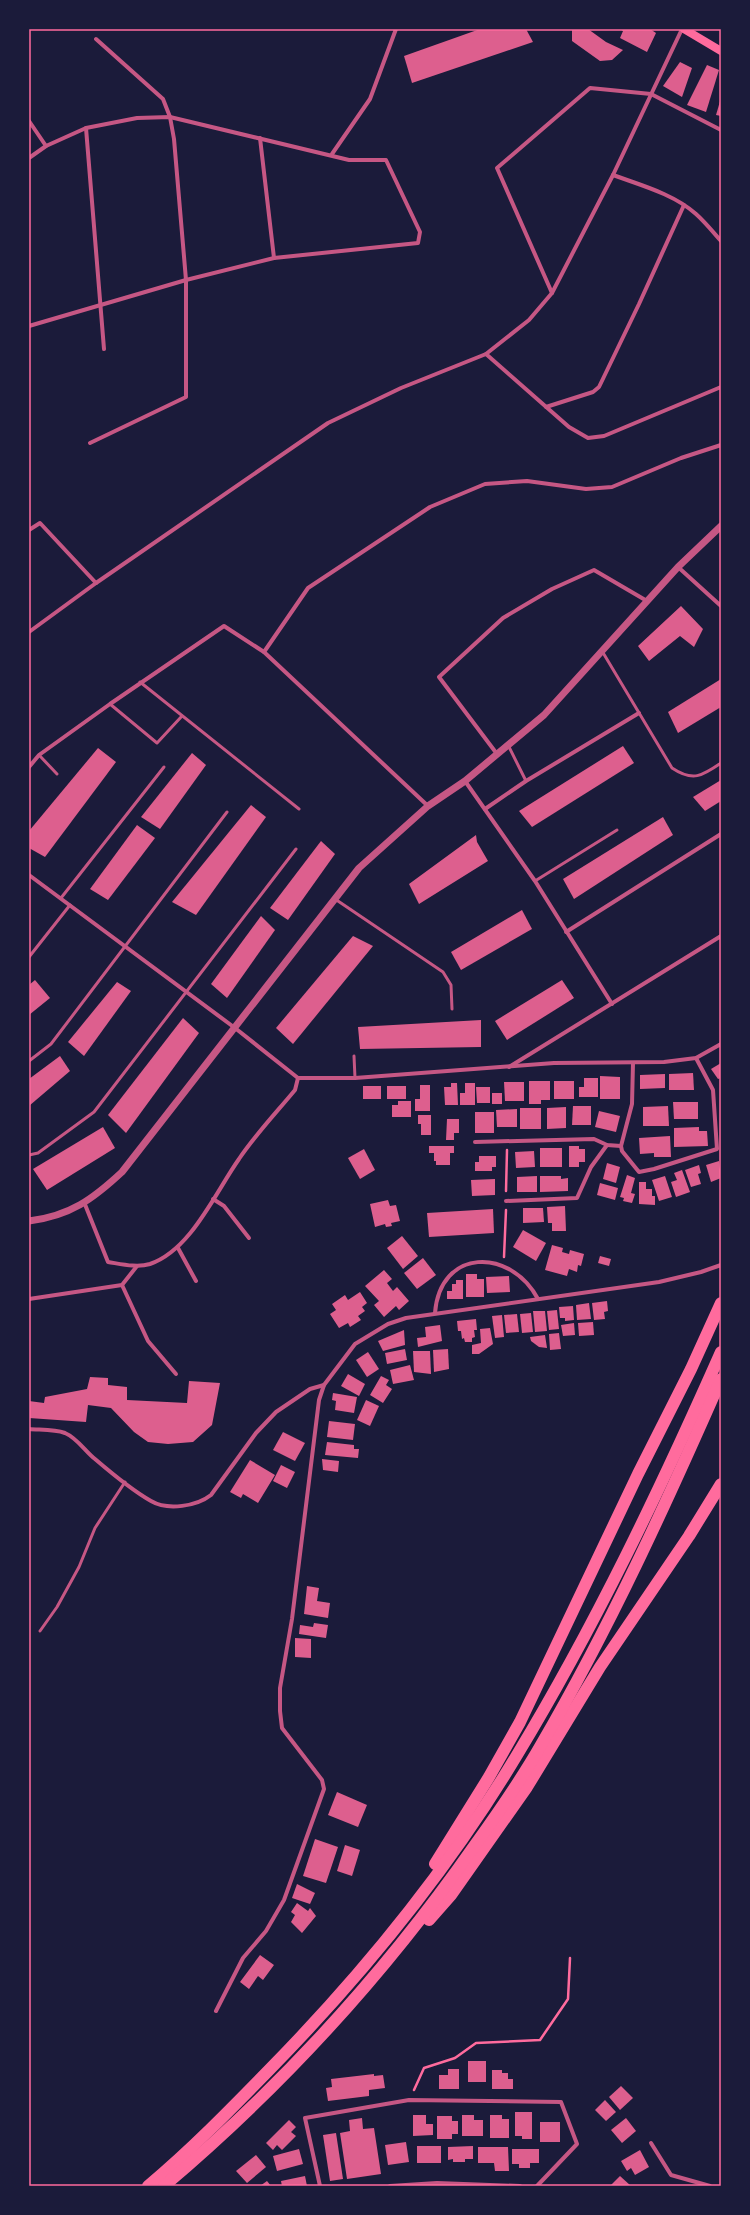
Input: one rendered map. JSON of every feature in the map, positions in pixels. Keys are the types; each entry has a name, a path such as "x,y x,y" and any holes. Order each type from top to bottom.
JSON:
{"highway":[{"path":"326,2011 410,1902 462,1822 508,1744 553,1656 721,1303"},
{"path":"148,2186 174,2164 243,2097 326,2011 377,1953 429,1886 516,1755 574,1655 624,1558 721,1352"},
{"path":"324,2032 427,1912 495,1816 540,1747 631,1578 721,1379"},
{"path":"164,2186 252,2108 395,1960 450,1895 527,1787 600,1667 689,1536 721,1484"}],"main road":[{"path":"683,29 721,51"}],"street":[{"path":"332,154 370,99 396,29"},
{"path":"29,632 96,583 328,423 401,388 486,354 529,320 552,292 613,175 650,94 683,29"},
{"path":"90,443 186,397 186,280 174,139 170,117 163,99 96,39"},
{"path":"552,292 497,168 590,88 650,94 721,130"},
{"path":"29,158 46,146 86,128 137,118 170,117 332,154 349,160 386,160 420,232 418,243 274,258 186,280 29,326"},
{"path":"29,121 46,146"},
{"path":"86,128 102,305 104,349"},
{"path":"260,138 274,258"},
{"path":"613,175 658,192 684,205 696,214 721,241"},
{"path":"546,407 593,392 599,387 684,205"},
{"path":"486,354 569,427 588,438 604,436 721,387"},
{"path":"264,652 308,588 430,507 485,484 527,481 586,489 612,487 681,458 721,445"},
{"path":"29,530 40,523 96,583"},
{"path":"29,1221 41,1220 69,1210 96,1196 122,1172 359,868 428,806 465,781 544,715 678,567 721,526"},
{"path":"678,567 721,606"},
{"path":"497,754 439,677 503,618 552,589 594,570 647,601"},
{"path":"29,767 39,755 140,682 224,626 264,652 428,806"},
{"path":"485,809 526,781 639,713"},
{"path":"465,781 535,881 612,1004"},
{"path":"566,932 721,834"},
{"path":"29,875 235,1028 298,1078 355,1078 507,1068 554,1063 633,1063 696,1058 721,1044"},
{"path":"507,1068 721,936"},
{"path":"633,1063 632,1104 621,1146 622,1151 639,1172 654,1170 717,1149 713,1090 696,1058"},
{"path":"84,1202 108,1262 137,1266 150,1264 178,1248 213,1199 239,1158 295,1090 298,1078"},
{"path":"475,1142 594,1139 607,1145 621,1146"},
{"path":"506,1201 577,1198 591,1167 607,1145"},
{"path":"213,1199 224,1206 249,1238"},
{"path":"178,1248 196,1281"},
{"path":"435,1313 436,1300 445,1281 461,1267 475,1262 491,1262 502,1265 518,1274 530,1285 538,1300"},
{"path":"216,2011 243,1958 266,1931 284,1900 324,1789 322,1780 282,1728 280,1688 296,1589 319,1400 324,1385 355,1344 371,1333 406,1318 659,1282 721,1265"},
{"path":"29,1299 122,1285 137,1266"},
{"path":"122,1285 148,1341 176,1374"},
{"path":"29,1429 65,1433 74,1438 95,1459 152,1502 180,1507 204,1500 211,1495 256,1433 276,1412 310,1389 324,1385"},
{"path":"320,2186 305,2118 409,2100 561,2102 577,2144 537,2186"},
{"path":"651,2143 671,2175 710,2186"},
{"path":"390,2186 437,2183 520,2186"}],"lane":[{"path":"602,651 672,768 682,775 703,776 721,763"},
{"path":"140,682 300,809"},
{"path":"110,704 157,743 182,716"},
{"path":"508,745 526,781"},
{"path":"39,755 57,774"},
{"path":"61,898 164,767"},
{"path":"29,1061 51,1044 227,812"},
{"path":"535,881 617,830"},
{"path":"29,1155 38,1152 94,1112 185,991 296,848"},
{"path":"335,899 443,972 451,984 452,1009"},
{"path":"29,957 70,905"},
{"path":"354,1056 355,1078"},
{"path":"40,1631 57,1607 75,1574 95,1528 125,1482"}],"path":[{"path":"409,2100 424,2068 455,2058 476,2043 540,2040 568,1999 570,1958"}],"building":[{"path":"480,29 526,29 533,42 412,83 404,56"},
{"path":"572,29 588,29 606,42 623,50 612,60 600,61 572,41"},
{"path":"620,29 650,29 656,33 647,52 620,38 623,31"},
{"path":"680,62 692,68 682,97 663,86"},
{"path":"707,65 719,70 706,112 687,105"},
{"path":"721,98 721,116 716,115"},
{"path":"681,606 703,629 694,647 680,636 649,661 638,646"},
{"path":"721,679 721,707 678,733 668,712"},
{"path":"623,746 634,763 532,827 519,811"},
{"path":"98,748 116,762 45,857 29,848 29,831"},
{"path":"192,753 206,765 160,829 141,817"},
{"path":"721,780 721,801 705,811 693,797"},
{"path":"251,805 266,817 196,915 172,902"},
{"path":"663,817 673,835 574,899 563,879"},
{"path":"137,825 155,838 108,900 90,889"},
{"path":"476,835 477,842 488,861 419,904 409,884"},
{"path":"321,841 335,854 288,920 270,908"},
{"path":"522,910 532,929 461,970 451,952"},
{"path":"261,916 275,930 227,998 211,984"},
{"path":"353,936 373,946 293,1044 276,1028"},
{"path":"35,980 50,998 29,1015 29,985"},
{"path":"562,980 574,998 507,1040 495,1021"},
{"path":"117,982 131,991 84,1056 68,1042"},
{"path":"183,1018 199,1033 126,1133 108,1115"},
{"path":"481,1020 481,1047 360,1049 358,1027"},
{"path":"60,1056 70,1071 29,1106 29,1079"},
{"path":"721,1063 721,1078 718,1079 711,1069"},
{"path":"693,1073 694,1090 669,1090 669,1074"},
{"path":"665,1074 665,1088 640,1089 640,1075"},
{"path":"600,1076 620,1077 620,1099 600,1099"},
{"path":"584,1078 598,1078 598,1097 579,1097 579,1087 584,1087"},
{"path":"529,1081 550,1081 550,1100 541,1100 541,1104 529,1104"},
{"path":"554,1081 574,1081 574,1099 554,1099"},
{"path":"504,1082 524,1082 524,1101 505,1101"},
{"path":"451,1083 457,1083 458,1105 445,1105 444,1087 451,1087"},
{"path":"465,1083 475,1083 475,1105 460,1105 460,1093 465,1093"},
{"path":"420,1085 430,1085 430,1111 415,1111 415,1099 420,1099"},
{"path":"363,1086 381,1086 381,1099 363,1099"},
{"path":"387,1086 406,1086 406,1099 387,1099"},
{"path":"476,1087 490,1087 490,1103 477,1103"},
{"path":"492,1093 502,1093 502,1104 492,1104"},
{"path":"398,1101 411,1101 411,1117 392,1117 392,1105 398,1105"},
{"path":"673,1102 698,1102 698,1119 674,1119"},
{"path":"573,1106 591,1106 591,1125 572,1125"},
{"path":"668,1106 669,1126 643,1126 643,1107"},
{"path":"566,1107 566,1128 547,1129 547,1108"},
{"path":"520,1108 541,1108 541,1129 520,1129"},
{"path":"517,1109 517,1127 497,1127 496,1110"},
{"path":"599,1111 620,1116 616,1132 595,1127"},
{"path":"475,1112 494,1112 494,1133 475,1133"},
{"path":"418,1115 431,1115 431,1135 421,1135 421,1124 418,1124"},
{"path":"447,1119 459,1119 459,1133 454,1133 454,1140 446,1140"},
{"path":"103,1127 115,1148 47,1190 33,1169"},
{"path":"699,1127 699,1131 707,1131 708,1146 674,1147 674,1128"},
{"path":"670,1136 671,1157 654,1157 654,1153 640,1154 639,1138"},
{"path":"429,1146 454,1146 454,1153 450,1153 450,1165 436,1165 436,1161 434,1161 434,1153 429,1153"},
{"path":"569,1146 579,1146 579,1149 585,1149 585,1162 579,1162 579,1167 569,1167"},
{"path":"540,1148 562,1148 562,1167 540,1167"},
{"path":"364,1149 375,1170 360,1179 348,1158"},
{"path":"534,1151 535,1167 516,1168 515,1152"},
{"path":"479,1156 496,1156 496,1167 492,1167 492,1171 475,1171 475,1162 479,1162"},
{"path":"719,1161 721,1178 711,1182 706,1165"},
{"path":"607,1163 620,1167 616,1183 603,1179"},
{"path":"699,1165 701,1173 698,1174 701,1184 691,1187 685,1170"},
{"path":"682,1170 690,1192 676,1197 671,1182 677,1180 674,1173"},
{"path":"627,1175 635,1178 631,1193 635,1194 632,1203 623,1201 624,1198 620,1197"},
{"path":"537,1176 537,1192 517,1192 517,1177"},
{"path":"540,1176 561,1176 561,1179 568,1178 568,1191 540,1192"},
{"path":"665,1176 672,1197 659,1201 652,1180"},
{"path":"495,1179 495,1195 472,1196 471,1180"},
{"path":"639,1182 646,1182 646,1189 652,1189 652,1196 655,1196 655,1205 639,1204"},
{"path":"600,1183 618,1188 615,1200 597,1195"},
{"path":"388,1200 390,1206 396,1205 400,1221 391,1223 392,1226 386,1227 385,1224 375,1227 370,1204"},
{"path":"565,1206 566,1231 552,1231 552,1223 548,1223 547,1207"},
{"path":"523,1208 543,1208 544,1222 523,1223"},
{"path":"493,1209 494,1233 429,1237 427,1213"},
{"path":"523,1230 546,1243 536,1261 513,1247"},
{"path":"402,1236 418,1256 403,1269 387,1248"},
{"path":"552,1245 563,1248 562,1252 569,1254 570,1250 584,1254 581,1266 578,1265 577,1272 569,1269 567,1276 545,1270"},
{"path":"600,1256 611,1259 609,1266 598,1263"},
{"path":"423,1258 436,1275 417,1289 404,1273"},
{"path":"384,1270 392,1279 387,1283 393,1291 397,1287 409,1301 399,1310 396,1306 384,1317 374,1305 379,1301 365,1286"},
{"path":"466,1274 477,1274 477,1279 484,1279 484,1297 466,1297"},
{"path":"509,1276 510,1292 487,1293 486,1277"},
{"path":"456,1280 463,1280 463,1299 447,1299 447,1291 452,1291 452,1284 456,1284"},
{"path":"360,1292 367,1303 362,1307 365,1311 358,1316 361,1320 350,1327 348,1323 339,1328 330,1314 336,1310 332,1304 345,1295 348,1300"},
{"path":"607,1301 608,1311 604,1312 605,1319 594,1320 592,1303"},
{"path":"589,1303 591,1319 577,1320 576,1305"},
{"path":"573,1306 574,1320 565,1321 565,1318 560,1318 559,1307"},
{"path":"557,1310 559,1329 549,1330 547,1311"},
{"path":"533,1311 545,1311 547,1331 535,1332"},
{"path":"531,1313 533,1332 522,1333 520,1314"},
{"path":"517,1314 519,1332 506,1333 504,1315"},
{"path":"502,1315 504,1337 495,1338 492,1316"},
{"path":"476,1319 477,1330 474,1330 475,1337 472,1338 472,1342 465,1342 464,1338 462,1339 461,1331 458,1331 457,1321"},
{"path":"593,1322 594,1335 579,1336 578,1323"},
{"path":"574,1323 575,1335 563,1336 561,1325"},
{"path":"440,1325 442,1341 418,1347 417,1338 426,1337 425,1327"},
{"path":"490,1328 493,1344 479,1354 472,1354 472,1345 481,1343 480,1329"},
{"path":"404,1330 405,1345 383,1351 378,1341"},
{"path":"559,1333 561,1349 550,1350 549,1334"},
{"path":"545,1335 547,1348 539,1347 531,1341 530,1337"},
{"path":"405,1349 407,1360 387,1364 385,1353"},
{"path":"448,1349 449,1369 434,1372 433,1350"},
{"path":"413,1351 430,1351 431,1374 414,1372"},
{"path":"368,1352 379,1369 367,1377 356,1360"},
{"path":"410,1365 414,1380 393,1384 390,1370"},
{"path":"348,1374 365,1384 359,1396 341,1386"},
{"path":"381,1376 389,1380 386,1385 392,1389 383,1403 370,1395"},
{"path":"90,1377 108,1378 108,1385 127,1387 127,1400 187,1403 189,1381 220,1383 212,1425 193,1442 168,1444 148,1442 134,1432 111,1408 88,1405 86,1422 29,1418 29,1401 44,1403 45,1397 87,1389"},
{"path":"333,1393 357,1397 354,1413 335,1410 336,1401 332,1400"},
{"path":"366,1400 379,1406 370,1426 357,1420"},
{"path":"329,1421 355,1424 353,1440 327,1437"},
{"path":"283,1432 305,1443 295,1461 273,1450"},
{"path":"327,1442 354,1445 354,1449 359,1449 358,1458 325,1455"},
{"path":"322,1459 339,1461 338,1472 323,1470"},
{"path":"250,1460 275,1475 258,1503 243,1494 241,1498 230,1492"},
{"path":"281,1465 295,1472 287,1488 273,1481"},
{"path":"307,1586 319,1588 317,1601 330,1603 328,1618 304,1614"},
{"path":"314,1623 328,1625 326,1638 299,1634 300,1625 313,1627"},
{"path":"295,1638 311,1639 311,1658 295,1657"},
{"path":"337,1792 367,1805 358,1827 328,1815"},
{"path":"315,1839 338,1847 326,1883 303,1876"},
{"path":"345,1845 360,1850 352,1876 337,1871"},
{"path":"297,1884 315,1893 310,1904 292,1898"},
{"path":"297,1903 308,1911 310,1908 316,1916 302,1933 291,1922 295,1915 291,1912"},
{"path":"260,1955 274,1965 263,1980 258,1976 249,1989 240,1982"},
{"path":"468,2061 486,2061 486,2082 468,2082"},
{"path":"448,2069 459,2069 459,2089 439,2089 439,2075 448,2075"},
{"path":"492,2070 502,2070 502,2073 508,2073 508,2079 513,2079 513,2089 492,2089"},
{"path":"374,2074 374,2076 383,2075 385,2088 369,2090 369,2096 328,2101 326,2088 332,2087 331,2079"},
{"path":"621,2086 633,2098 620,2110 609,2097"},
{"path":"605,2100 616,2112 606,2121 595,2110"},
{"path":"515,2112 532,2112 532,2139 522,2139 522,2136 515,2136"},
{"path":"413,2115 426,2115 426,2124 433,2124 433,2135 413,2136"},
{"path":"462,2115 474,2115 474,2120 483,2120 483,2136 462,2136"},
{"path":"490,2115 502,2115 502,2119 509,2119 509,2138 490,2138"},
{"path":"437,2116 452,2116 452,2121 458,2121 458,2134 452,2134 452,2139 437,2139"},
{"path":"362,2118 363,2129 374,2128 381,2174 347,2179 340,2133 350,2131 349,2120"},
{"path":"626,2118 636,2131 622,2143 611,2130"},
{"path":"289,2120 296,2127 291,2132 296,2136 282,2150 277,2145 273,2150 266,2143"},
{"path":"540,2122 560,2122 560,2142 540,2142"},
{"path":"336,2133 343,2179 330,2181 323,2135"},
{"path":"406,2142 409,2162 388,2165 385,2145"},
{"path":"417,2146 441,2146 441,2163 417,2163"},
{"path":"473,2146 473,2159 465,2159 465,2162 453,2162 453,2159 448,2160 448,2147"},
{"path":"478,2147 508,2147 509,2171 495,2171 494,2163 478,2163"},
{"path":"299,2149 303,2164 277,2171 273,2156"},
{"path":"512,2149 539,2149 539,2163 530,2163 530,2168 519,2168 519,2164 512,2164"},
{"path":"640,2150 649,2167 635,2175 631,2168 627,2171 621,2161"},
{"path":"256,2155 266,2167 247,2183 236,2171"},
{"path":"305,2176 307,2186 282,2186 281,2181"},
{"path":"620,2176 631,2186 610,2186"},
{"path":"267,2181 271,2186 260,2186"}]}
